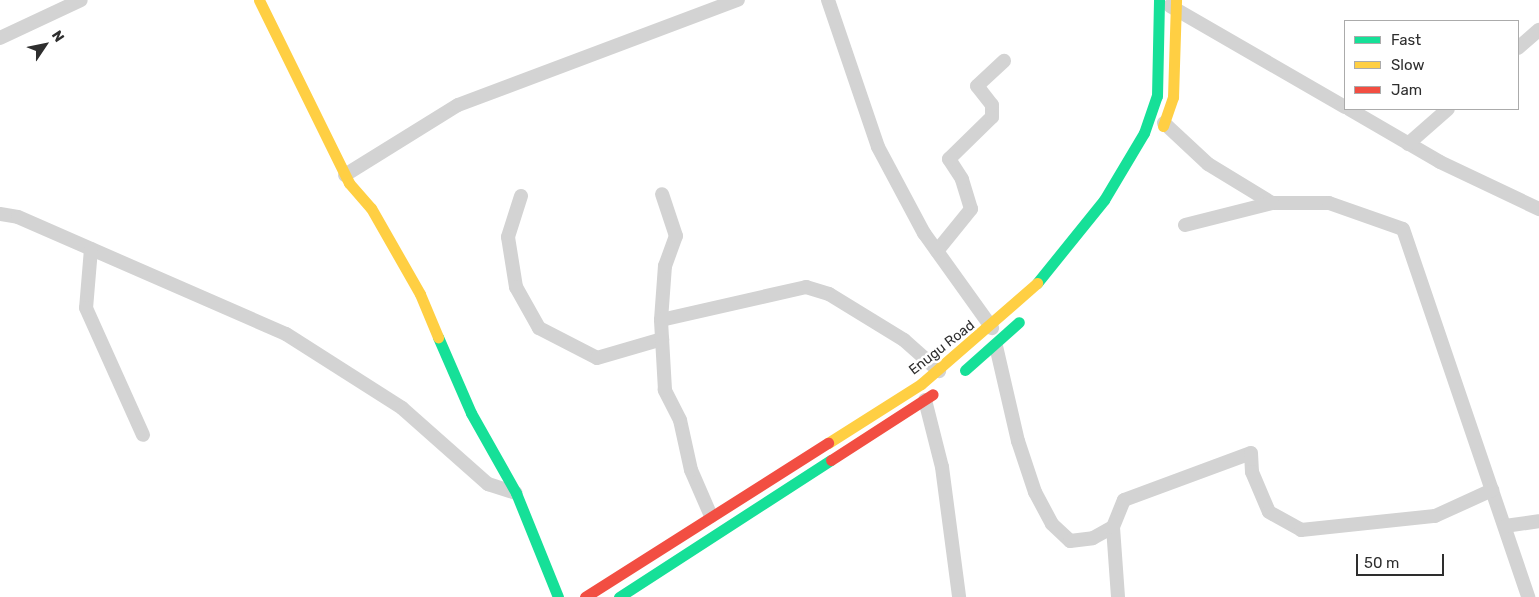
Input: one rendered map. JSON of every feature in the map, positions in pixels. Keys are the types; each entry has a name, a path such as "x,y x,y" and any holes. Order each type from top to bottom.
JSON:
{"main road":[{"path":"260,0 346,175 371,208 420,294 471,413 516,494 558,597"},
{"name":"Enugu Road","path":"585,597 939,372 992,328 1073,240 1126,168 1144,133 1157,96 1160,0"},
{"path":"1157,141 1173,97 1176,5"},
{"path":"619,597 925,400 996,346 1028,312"}],"street":[{"path":"0,38 81,0"},
{"path":"346,175 458,105 738,0"},
{"path":"828,0 878,147 937,251 992,328"},
{"path":"1160,0 1176,5 1344,105"},
{"path":"1519,47 1539,30"},
{"path":"937,251 971,209 962,179 949,159 992,117 992,105 977,86 1004,61"},
{"path":"1351,110 1408,144 1539,209"},
{"path":"1408,144 1447,110"},
{"path":"1164,123 1208,164 1272,203"},
{"path":"662,194 676,236 665,266 661,320 665,390 680,420 691,470 711,516"},
{"path":"521,196 508,236 516,287 539,328 597,358 662,339"},
{"path":"1185,225 1272,203 1329,203 1403,229 1528,597"},
{"path":"0,214 91,249 286,334 402,408 488,484 516,494"},
{"path":"91,249 86,308 143,435"},
{"path":"661,320 806,287 829,294 904,340 939,372"},
{"path":"996,346 1018,441 1035,492 1052,524 1070,541 1093,538 1113,527"},
{"path":"925,400 942,467 959,597"},
{"path":"1118,597 1113,527 1129,495 1251,453 1252,472 1269,512 1301,530 1435,516 1492,490"},
{"path":"1505,526 1539,521"}],"traffic: fast":[{"path":"1037,283 1104,200 1144,133 1157,96 1159,0"},
{"path":"965,370 1019,322"},
{"path":"438,337 471,413 516,493 558,597"},
{"path":"619,597 831,460"}],"traffic: slow":[{"path":"259,0 349,183 371,208 420,294 438,337"},
{"path":"1163,126 1173,97 1176,0"},
{"path":"828,443 921,384 1037,283"}],"traffic: jam":[{"path":"831,460 933,394"},
{"path":"585,597 828,443"}]}
